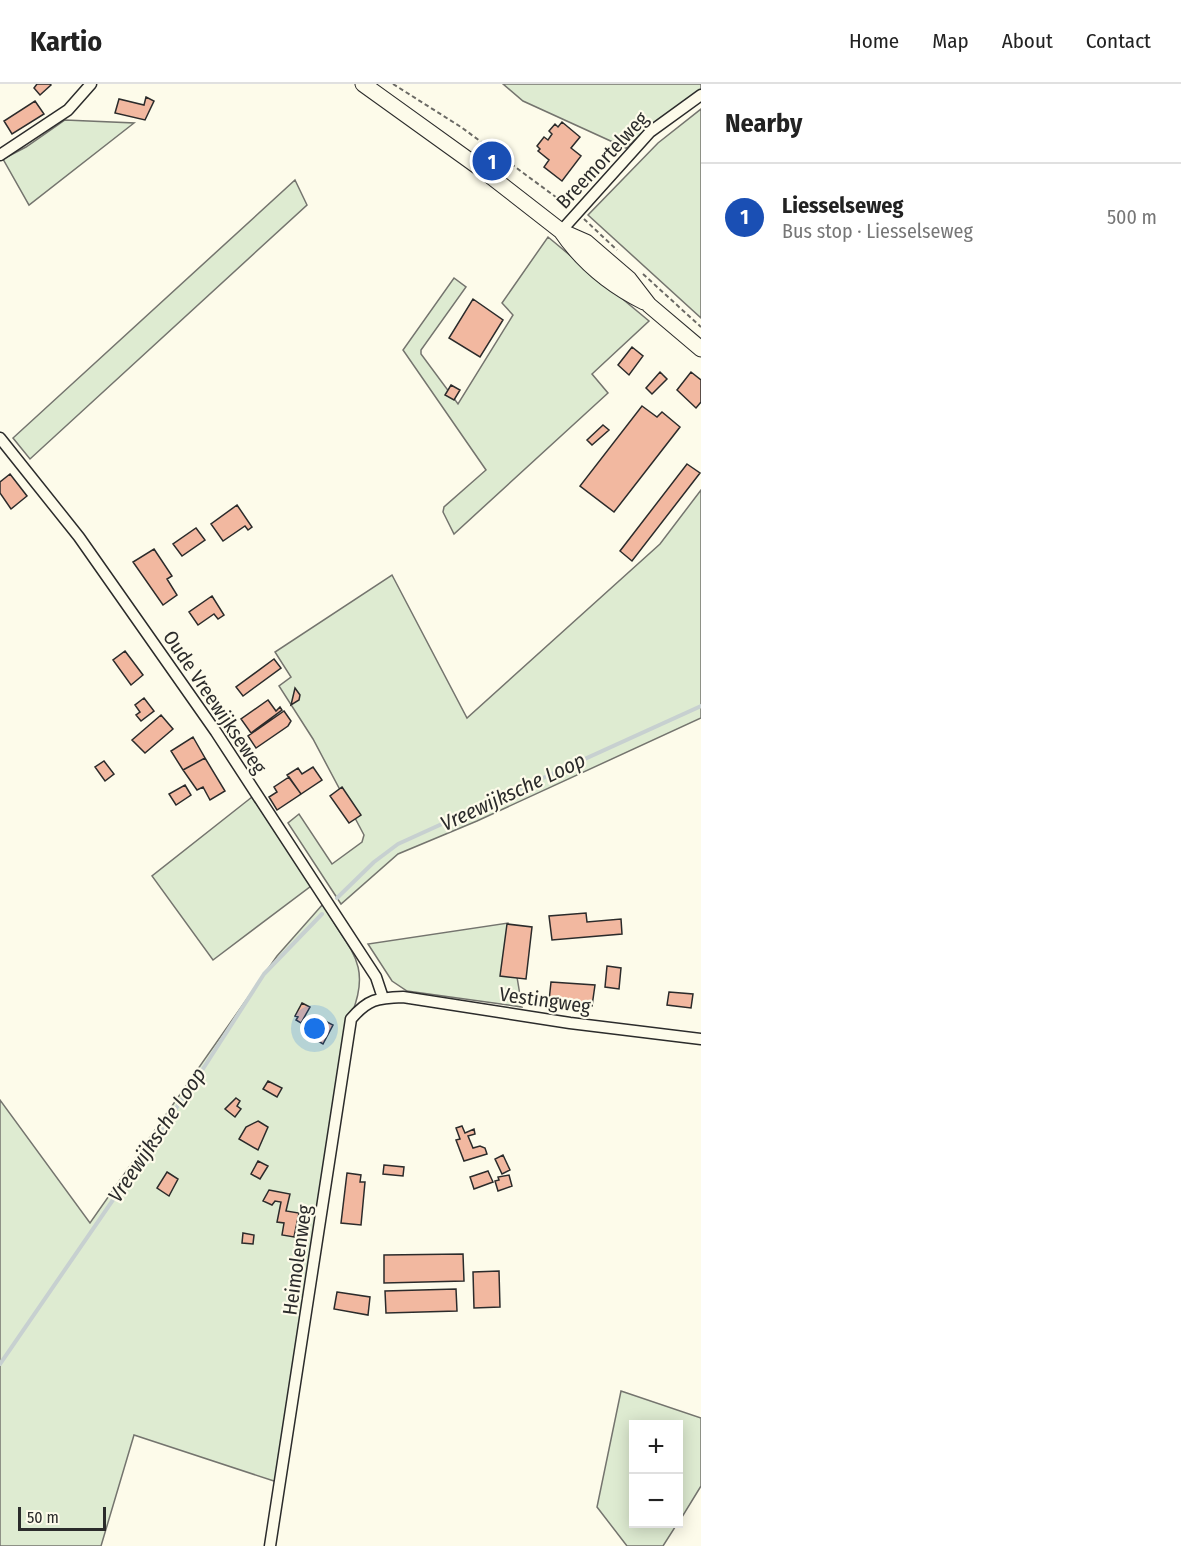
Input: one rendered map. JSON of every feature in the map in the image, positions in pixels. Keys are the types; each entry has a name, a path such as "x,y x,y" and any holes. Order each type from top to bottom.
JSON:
{"main road":[{"path":"363,84 484,171 561,231 586,242 629,279 649,305 701,349"}],"street":[{"path":"0,155 68,110 91,84"},
{"name":"Breemortelweg","path":"561,231 576,211 650,132 701,95"},
{"name":"Oude Vreewijkseweg","path":"0,438 79,537 216,732 376,977 383,998"},
{"name":"Vestingweg","path":"383,998 403,997 570,1023 701,1039"},
{"name":"Heimolenweg","path":"270,1546 351,1019 365,1003 383,998"}],"path":[{"path":"393,84 461,127 576,211"}],"green space":[{"path":"503,84 701,84 701,90 650,126 626,148 523,101"},
{"path":"701,109 701,318 588,215 658,143"},
{"path":"65,120 134,123 29,205 3,159 26,147"},
{"path":"295,180 307,205 30,459 13,438"},
{"path":"548,237 649,321 592,374 608,393 454,534 443,512 444,507 486,470 403,350 454,278 466,287 421,350 421,354 458,404 513,315 502,303"},
{"path":"701,490 701,718 477,821 398,854 341,904 288,823 299,814 332,864 362,842 364,835 313,739 279,686 291,677 275,652 392,575 467,718 660,544"},
{"path":"252,797 311,886 213,960 152,876"},
{"path":"323,904 354,956 360,980 352,1013 277,1482 134,1435 101,1546 0,1546 0,1100 90,1223 277,956"},
{"path":"508,923 522,1007 407,991 392,981 368,944"},
{"path":"621,1391 701,1418 701,1486 683,1515 683,1420 629,1420 629,1528 674,1528 663,1546 627,1546 597,1507"}],"building":[{"path":"37,84 51,85 40,95 34,88"},
{"path":"146,97 154,101 145,120 115,113 119,99 144,105"},
{"path":"35,101 44,114 12,134 4,121"},
{"path":"562,122 580,137 571,148 581,156 562,181 544,167 549,160 538,151 540,149 537,146 544,137 548,140 552,134 549,131 555,124 558,127"},
{"path":"473,299 503,320 480,357 449,338"},
{"path":"632,347 643,356 629,375 618,365"},
{"path":"660,372 667,379 652,394 646,388"},
{"path":"691,372 701,380 701,402 696,408 677,390"},
{"path":"451,385 460,390 454,400 445,395"},
{"path":"642,406 657,417 662,412 680,427 614,512 580,486"},
{"path":"603,425 609,430 592,445 587,440"},
{"path":"687,464 700,473 632,561 620,551"},
{"path":"10,474 27,496 11,509 0,493 0,482"},
{"path":"237,505 252,527 248,530 245,526 223,541 211,524"},
{"path":"196,528 205,540 182,556 173,544"},
{"path":"154,549 172,576 167,579 177,595 163,605 133,562"},
{"path":"212,596 224,615 218,619 214,614 198,625 189,612"},
{"path":"125,651 143,675 131,685 113,660"},
{"path":"274,659 281,668 243,696 236,687"},
{"path":"295,688 300,695 299,700 291,705"},
{"path":"144,698 154,711 141,721 136,715 140,712 135,705"},
{"path":"268,700 276,711 280,707 282,710 251,733 241,719"},
{"path":"284,711 291,721 288,726 256,748 248,736"},
{"path":"161,715 173,729 145,753 132,740"},
{"path":"193,737 205,758 183,770 171,751"},
{"path":"205,758 225,791 210,800 203,787 197,790 183,770"},
{"path":"104,761 114,774 105,781 95,767"},
{"path":"313,767 322,780 301,794 287,775 298,768 302,774"},
{"path":"289,777 301,794 277,810 269,797 277,792 274,787"},
{"path":"185,785 191,795 176,805 169,794"},
{"path":"342,787 361,815 349,823 330,796"},
{"path":"586,913 587,922 621,919 622,934 552,940 549,916"},
{"path":"507,924 532,927 526,979 500,976"},
{"path":"607,966 621,968 619,989 605,987"},
{"path":"551,982 595,985 592,1006 549,1001"},
{"path":"669,992 693,994 691,1008 667,1005"},
{"path":"302,1003 310,1007 301,1023 296,1020 298,1017 295,1016"},
{"path":"321,1019 333,1025 323,1044 306,1034 310,1026 315,1029"},
{"path":"268,1081 282,1088 277,1097 263,1089"},
{"path":"236,1098 240,1101 237,1106 241,1109 235,1117 225,1109"},
{"path":"258,1121 268,1127 258,1150 239,1139 246,1127"},
{"path":"462,1126 465,1133 474,1129 475,1134 468,1136 473,1148 480,1146 485,1148 487,1154 464,1161 456,1140 460,1139 456,1128"},
{"path":"503,1155 510,1170 502,1174 495,1159"},
{"path":"258,1161 268,1166 260,1179 251,1174"},
{"path":"384,1165 404,1167 403,1176 383,1174"},
{"path":"488,1171 493,1182 474,1189 470,1177"},
{"path":"167,1172 178,1179 169,1196 157,1188"},
{"path":"347,1173 361,1175 360,1182 365,1182 361,1225 341,1223"},
{"path":"509,1175 512,1186 498,1191 495,1181 499,1180 498,1177"},
{"path":"269,1190 290,1194 286,1211 299,1213 294,1237 282,1235 284,1223 277,1222 281,1202 275,1201 272,1205 263,1201"},
{"path":"243,1233 254,1235 253,1244 242,1243"},
{"path":"463,1254 464,1281 384,1283 384,1255"},
{"path":"499,1271 500,1307 474,1308 473,1272"},
{"path":"456,1289 457,1311 386,1313 385,1291"},
{"path":"337,1292 370,1297 368,1315 334,1309"}],"waterway":[{"name":"Vreewijksche Loop","path":"337,898 374,862 398,844 701,706"},
{"name":"Vreewijksche Loop","path":"0,1364 199,1075 264,974 322,914"}],"place":[{"name":"Liesselseweg","path":"492,161"}]}
